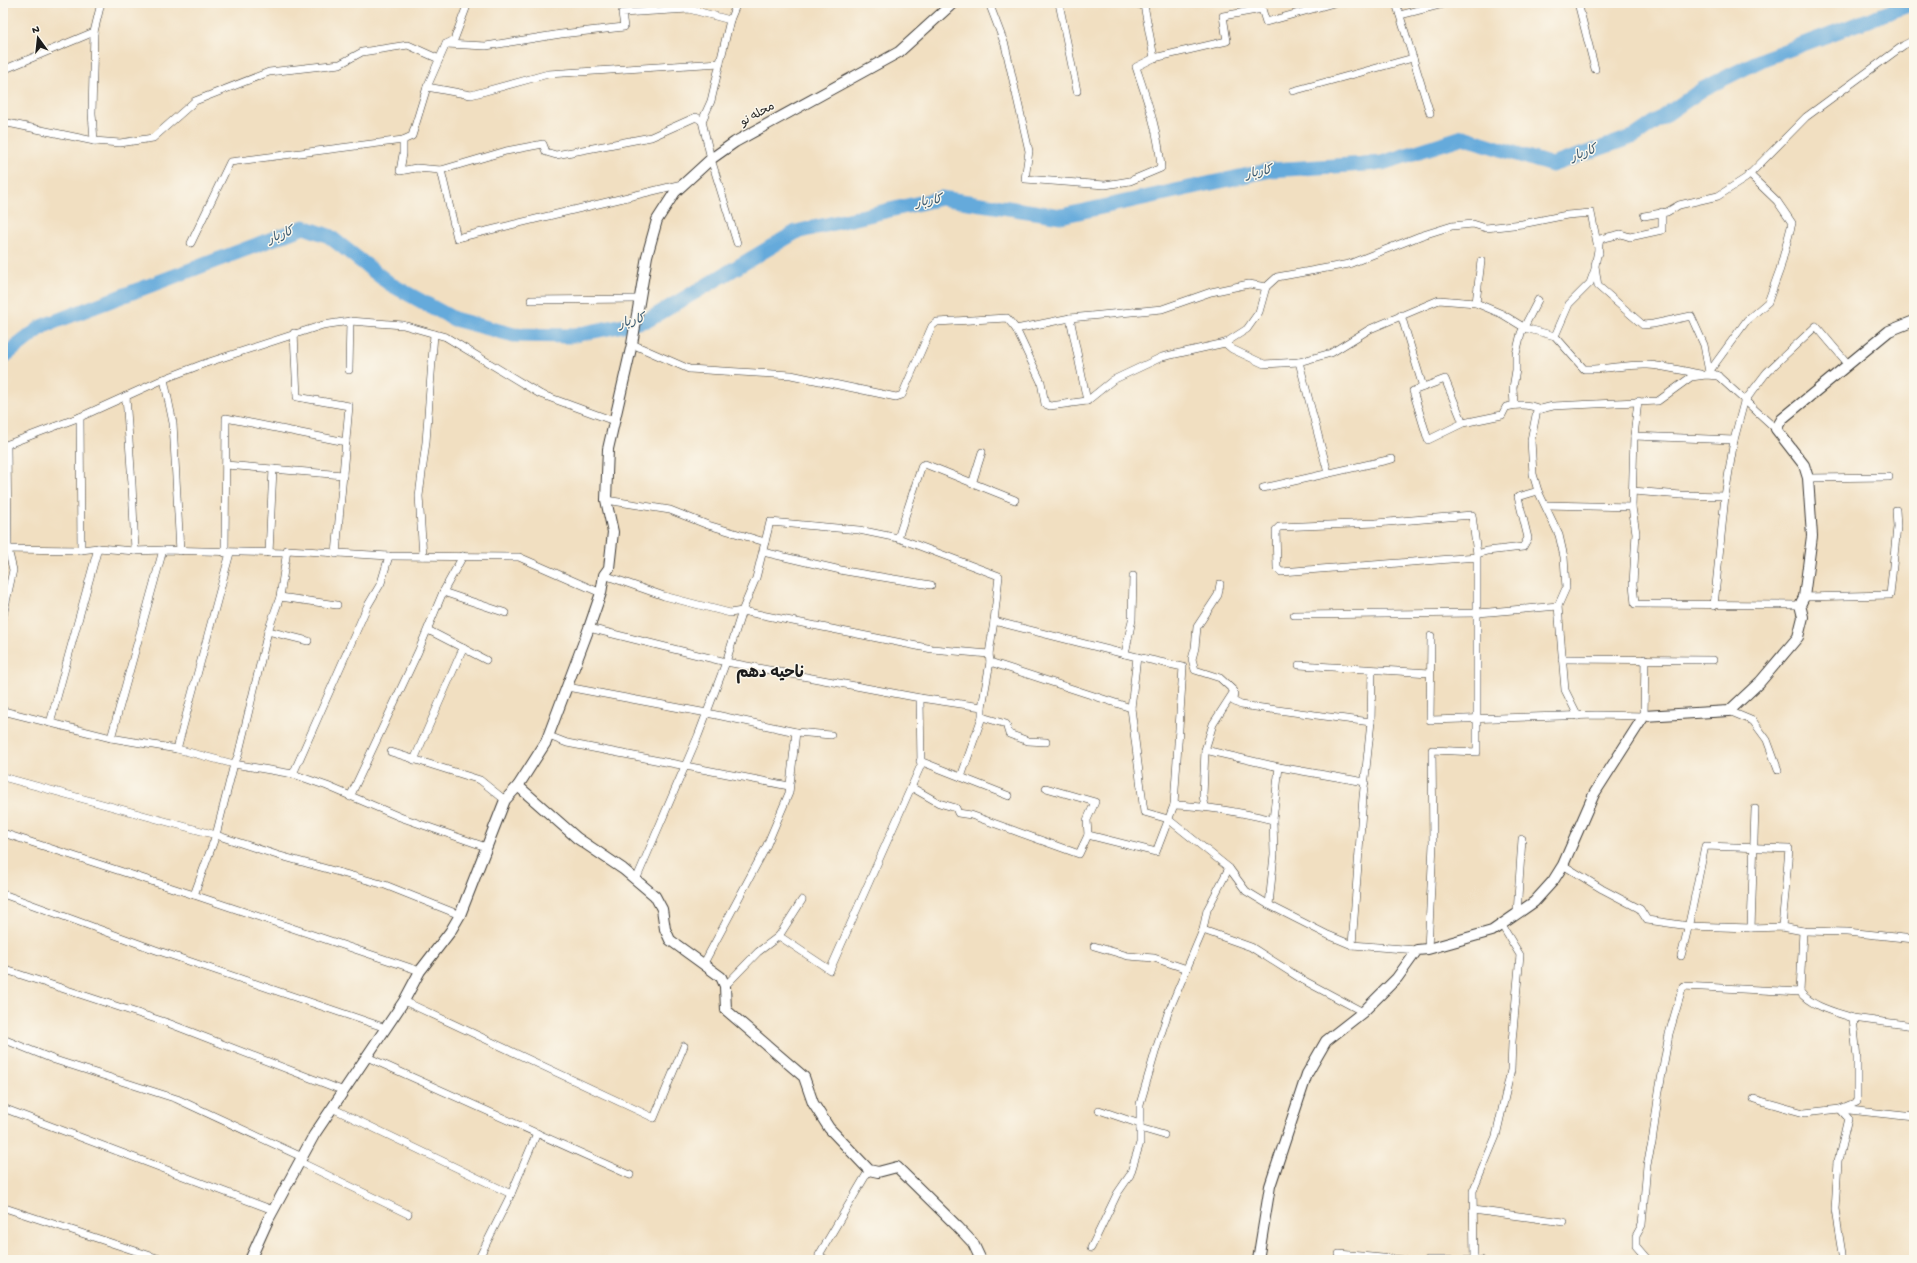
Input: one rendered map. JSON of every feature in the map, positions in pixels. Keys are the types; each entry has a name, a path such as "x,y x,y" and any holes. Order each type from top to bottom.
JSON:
{"street":[{"path":"94,141 92,113 94,32 101,3"},
{"path":"191,243 230,162 403,140 412,136 427,87 446,44 454,40 468,3"},
{"path":"737,3 730,20 711,101 702,121 711,159 737,243"},
{"path":"989,3 1005,45 1029,151 1025,179 1105,185 1130,181 1161,168 1160,151 1152,117 1136,67 1154,58 1227,41 1223,16 1262,9 1266,22 1334,3"},
{"path":"1060,3 1077,91"},
{"path":"1131,3 1144,5 1154,58"},
{"path":"1396,3 1430,112"},
{"path":"1400,15 1447,3"},
{"path":"1578,3 1595,69"},
{"name":"محله نو","path":"505,800 518,786 536,760 549,736 589,628 601,592 604,575 609,568 613,532 606,500 608,449 632,342 648,256 657,220 675,192 711,159 735,142 899,52 950,4"},
{"path":"446,44 486,46 561,34 624,27 622,13 689,6 730,20"},
{"path":"3,70 94,32"},
{"path":"1644,216 1667,212 1679,205 1718,196 1746,178 1806,117 1904,45 1914,40"},
{"path":"3,122 94,141 120,143 153,138 195,101 269,72 340,64 362,52 408,45 439,59"},
{"path":"1293,92 1413,58"},
{"path":"427,87 471,95 548,74 720,63"},
{"path":"403,140 403,154 400,171 416,168 441,170 506,151 543,144 546,152 556,155 651,137 696,118 702,121"},
{"path":"441,170 457,238 684,184"},
{"path":"1463,423 1444,379 1413,391 1428,440 1463,423 1502,415 1506,407 1514,405 1532,405 1540,408 1553,406 1658,401 1691,377 1707,373 1747,320 1768,302 1780,269 1792,222 1777,201 1749,174"},
{"path":"1555,336 1569,304 1590,282 1596,266 1600,239 1621,234 1630,236 1662,230 1662,212"},
{"path":"632,342 689,369 791,374 896,397 902,394 932,326 937,322 1007,318 1016,329 1040,382 1047,406 1087,401 1113,380 1162,357 1225,343 1247,329 1259,312 1266,287 1277,277 1349,264 1420,236 1452,226 1473,224 1486,228 1522,224 1567,215 1591,213 1599,253"},
{"path":"1476,304 1482,261"},
{"path":"1596,266 1598,286 1643,325 1690,316 1704,345 1707,373"},
{"path":"1016,329 1070,318 1162,309 1211,292 1250,284 1266,287"},
{"path":"531,300 639,299"},
{"path":"1225,343 1232,349 1264,364 1299,362 1331,353 1357,335 1439,300 1476,304 1502,314 1525,328 1555,336 1584,369 1600,369 1620,365 1650,365 1707,373 1718,376 1744,402 1776,429 1804,465 1808,478 1812,536 1802,601 1803,617 1798,637 1760,682 1730,710"},
{"path":"1514,405 1513,388 1516,370 1516,354 1521,333 1525,328 1538,300"},
{"path":"1402,315 1423,387"},
{"path":"1070,318 1087,401"},
{"path":"349,370 350,321"},
{"path":"3,616 12,570 5,549 5,445 80,417 164,379 294,333 323,324 350,321 403,325 446,337 540,394 614,421"},
{"path":"1776,429 1782,419 1890,331 1914,322"},
{"path":"1714,606 1725,496 1734,440 1744,402 1767,372 1816,326 1849,365"},
{"path":"294,333 297,397 350,406 336,554"},
{"path":"423,556 419,496 426,442 434,334"},
{"path":"1299,362 1328,473"},
{"path":"164,379 173,423 180,551"},
{"path":"126,396 135,551"},
{"path":"1638,401 1634,436 1632,507 1636,533 1633,584 1635,604 1714,606 1890,595 1897,527 1896,510"},
{"path":"1540,408 1537,410 1531,440 1533,474 1538,491 1559,535 1564,556 1566,588 1558,606 1562,659 1565,690 1578,716"},
{"path":"80,417 81,550"},
{"path":"178,749 227,553 226,418 346,442"},
{"path":"1634,436 1734,440"},
{"path":"972,484 982,452"},
{"path":"1263,488 1392,459"},
{"path":"226,465 343,475"},
{"path":"898,538 922,465 928,465 972,484 1015,500"},
{"path":"269,553 273,469"},
{"path":"1808,478 1889,477"},
{"path":"1428,949 1433,844 1432,750 1477,752 1477,556 1472,515 1279,527 1276,530 1277,568 1281,572 1477,556 1487,551 1523,546 1528,538 1518,496 1538,491"},
{"path":"1633,491 1681,495 1725,496"},
{"path":"606,500 670,510 708,525 765,542"},
{"path":"1546,505 1632,507"},
{"path":"636,880 707,713 726,662 742,611 756,578 770,522 859,530 898,538 999,576 989,654 990,662 982,707 982,717 960,777"},
{"path":"50,723 98,548"},
{"path":"5,549 81,550 98,548 135,551 163,550 227,553 285,553 287,550 389,556 519,556 601,592"},
{"path":"111,738 163,550"},
{"path":"194,895 216,835 234,764 238,756 252,704 268,631 280,597 287,550"},
{"path":"763,552 845,571 931,585"},
{"path":"293,774 367,607 381,583 389,556"},
{"path":"350,797 428,630 443,592 463,556"},
{"path":"604,575 664,596 730,613 742,611 932,649 989,654"},
{"path":"1125,654 1132,620 1133,576"},
{"path":"1220,584 1218,595 1197,627 1195,648 1192,658 1195,670 1220,678 1234,691"},
{"path":"443,592 506,613"},
{"path":"280,597 338,605"},
{"path":"1294,615 1478,613 1558,606"},
{"path":"994,621 1183,667 1174,805 1156,852 1088,835"},
{"path":"589,628 726,662 920,698 982,707"},
{"path":"428,630 486,660"},
{"path":"268,631 308,641"},
{"path":"1432,636 1430,720 1477,720 1578,716 1644,716 1730,710 1753,721 1767,740 1778,770"},
{"path":"414,760 463,648"},
{"path":"1137,657 1131,708 1144,812 1168,819 1229,868 1246,891 1268,905 1328,935 1352,945 1417,950 1428,949 1492,931 1534,902 1553,882 1563,865 1594,794 1644,716 1645,659"},
{"path":"1562,659 1713,660"},
{"path":"990,662 1131,708"},
{"path":"1299,665 1430,673"},
{"path":"1352,945 1364,782 1371,722 1372,670"},
{"path":"567,687 707,713 796,732 831,735"},
{"path":"1234,691 1233,701 1241,705 1315,716 1371,722"},
{"path":"1205,806 1205,750 1213,724 1234,691"},
{"path":"779,936 830,970 921,765 920,698"},
{"path":"3,711 111,738 178,749 234,764 293,774 327,786 400,817 486,847"},
{"path":"982,717 1006,724 1009,734 1028,741 1046,742"},
{"path":"703,965 766,847 788,793 796,732"},
{"path":"549,736 567,743 789,786"},
{"path":"1205,750 1279,767 1364,782"},
{"path":"250,1260 273,1210 332,1108 404,1001 420,971 450,932 460,915 505,800 480,780 391,752"},
{"path":"920,761 1009,796"},
{"path":"1268,905 1274,854 1273,820 1279,767"},
{"path":"3,778 216,835 277,855 385,885 460,915"},
{"path":"518,786 576,838 624,869 655,896 662,909 665,930 670,940 721,977 725,986 726,1010 804,1077 812,1103 829,1128 869,1170 878,1172 897,1167 958,1226 973,1243 981,1260"},
{"path":"911,787 939,803 956,808 958,814 971,815 1079,854 1088,835 1087,820 1095,802 1046,788"},
{"path":"1174,805 1205,806 1273,820"},
{"path":"1750,928 1755,848 1755,809"},
{"path":"3,833 420,971"},
{"path":"1517,913 1522,839"},
{"path":"1681,956 1689,926 1692,904 1705,846 1789,849 1782,927"},
{"path":"1563,865 1602,889 1640,908 1647,920 1689,926 1750,928 1782,927 1803,931 1847,932 1914,940"},
{"path":"1091,1248 1116,1194 1130,1175 1140,1143 1140,1104 1156,1046 1168,1013 1203,930 1207,910 1229,868"},
{"path":"3,894 156,950 386,1028"},
{"path":"725,986 758,952 779,936 802,900"},
{"path":"1427,1260 1476,1260 1473,1190 1496,1136 1511,1070 1520,955 1501,924"},
{"path":"1203,930 1251,947 1303,980 1363,1012"},
{"path":"1803,931 1800,992 1805,998 1823,1008 1853,1018 1914,1026"},
{"path":"1094,946 1128,956 1154,958 1187,969"},
{"path":"1258,1260 1270,1186 1307,1074 1326,1041 1363,1012 1397,978 1417,950"},
{"path":"3,969 168,1023 344,1091"},
{"path":"1648,1260 1636,1246 1636,1236 1642,1225 1647,1165 1652,1143 1669,1034 1683,986 1800,992"},
{"path":"404,1001 654,1118 684,1046"},
{"path":"1840,1109 1857,1102 1857,1058 1853,1018"},
{"path":"3,1039 55,1060 177,1099 408,1214"},
{"path":"367,1057 630,1175"},
{"path":"1754,1099 1804,1113 1840,1109 1914,1116"},
{"path":"3,1108 273,1210"},
{"path":"332,1108 511,1194"},
{"path":"1840,1109 1848,1118 1838,1162 1835,1210 1843,1260"},
{"path":"1099,1110 1164,1135"},
{"path":"478,1260 511,1194 537,1133"},
{"path":"826,1260 820,1255 869,1170"},
{"path":"5,1208 163,1260"},
{"path":"1473,1210 1564,1222"},
{"path":"1338,1254 1404,1260"}],"waterway":[{"name":"کاربار","path":"3,357 43,326 304,227 329,236 390,284 454,319 514,335 570,336 648,320 796,232 941,198 1061,216 1271,170 1382,163 1463,137 1552,165 1635,136 1703,89 1763,59 1914,3"}],"district":[{"name":"ناحیه دهم","path":"770,674"}]}
